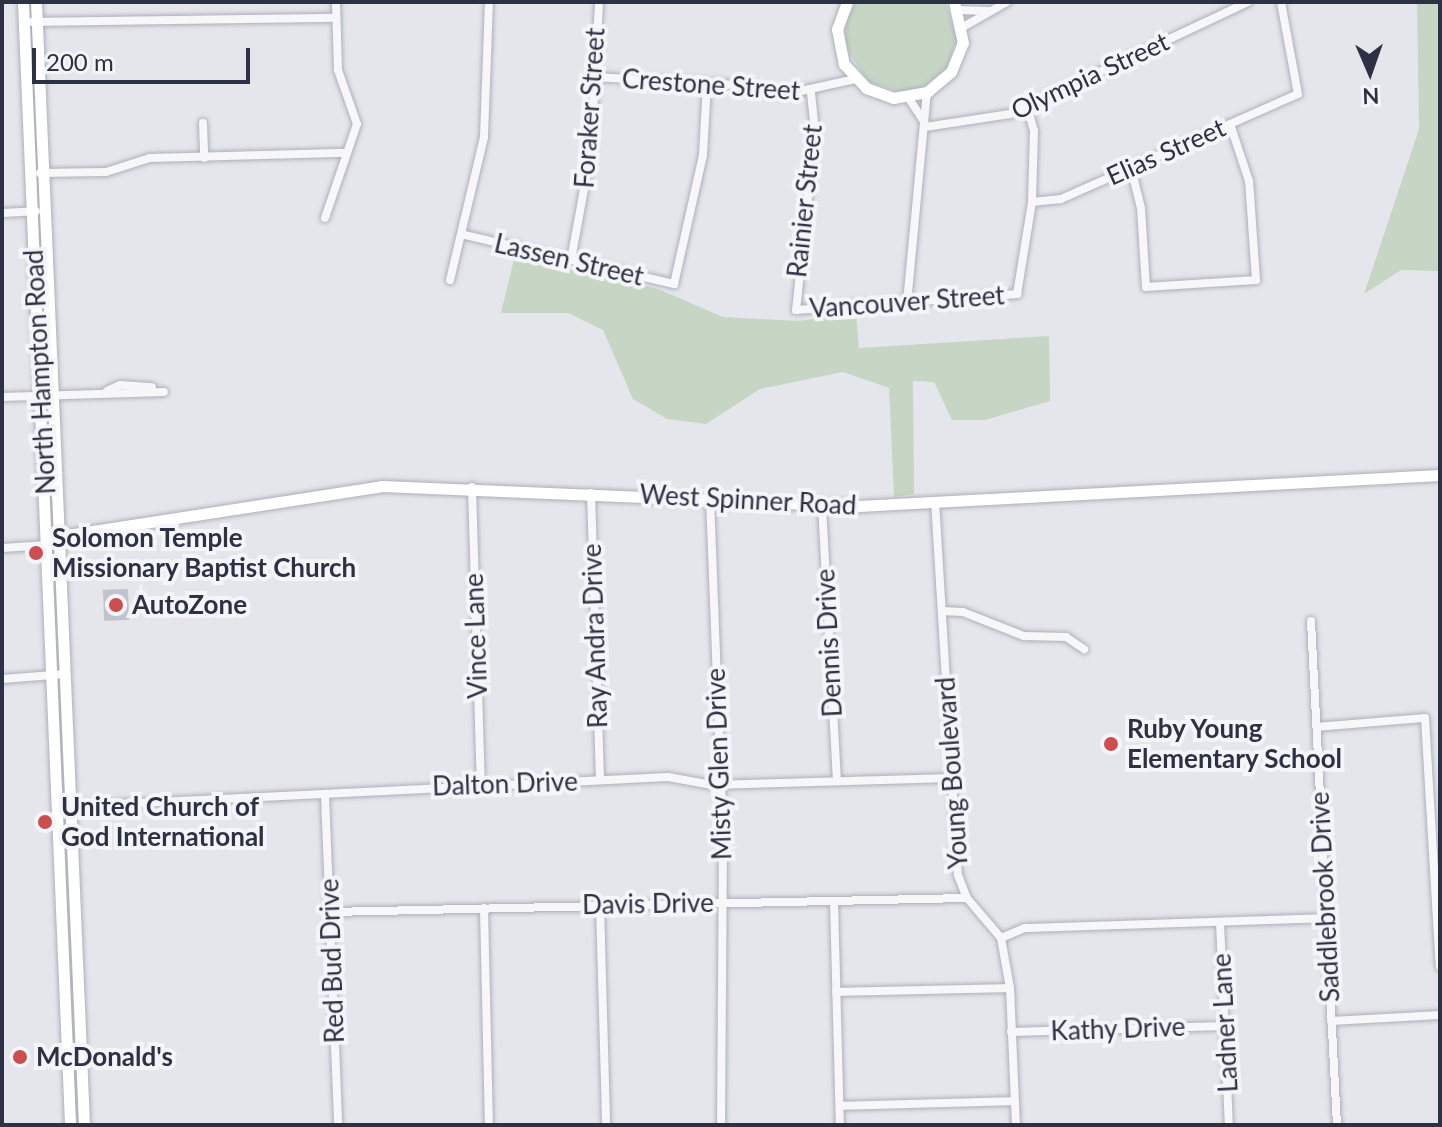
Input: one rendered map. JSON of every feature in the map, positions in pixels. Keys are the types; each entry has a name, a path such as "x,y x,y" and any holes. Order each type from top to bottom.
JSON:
{"main road":[{"name":"North Hampton Road","path":"23,2 32,67 39,211 54,395 48,418 48,545 60,675"},
{"name":"North Hampton Road","path":"32,67 36,2"},
{"path":"844,5 837,29 844,64 855,79 879,94 908,97 927,92 951,72 963,27 956,6"},
{"name":"North Hampton Road","path":"39,211 40,396 48,418 60,536 60,675 84,1125"},
{"name":"West Spinner Road","path":"60,536 382,486 591,492 822,505 1440,475"},
{"name":"North Hampton Road","path":"66,807 70,1125"},
{"path":"67,1029 80,1029"}],"street":[{"path":"325,218 357,124 338,70 336,2"},
{"path":"450,280 465,235 484,137 489,2"},
{"name":"Foraker Street","path":"571,260 588,173 599,2"},
{"path":"963,27 1007,2"},
{"name":"Olympia Street","path":"925,127 990,121 1027,107 1248,2"},
{"name":"Elias Street","path":"1032,202 1061,199 1298,94 1281,2"},
{"path":"956,6 989,11"},
{"path":"24,20 37,23 335,18"},
{"name":"Crestone Street","path":"826,86 844,64"},
{"name":"Crestone Street","path":"594,77 811,93 855,79"},
{"name":"Lassen Street","path":"465,235 674,284 703,155 707,84"},
{"path":"907,303 927,92"},
{"name":"Rainier Street","path":"796,310 815,130 811,93"},
{"path":"908,97 925,127"},
{"path":"1027,107 1034,131 1032,202"},
{"path":"203,123 204,158"},
{"path":"1131,168 1140,198 1146,287 1256,280 1249,181 1230,124"},
{"path":"37,173 106,172 150,158 347,153"},
{"name":"Vancouver Street","path":"796,310 1017,294 1032,202"},
{"path":"2,213 39,211"},
{"path":"2,397 107,391 120,385 164,390"},
{"name":"Vince Lane","path":"472,487 481,784"},
{"name":"Ray Andra Drive","path":"591,492 600,780"},
{"name":"Misty Glen Drive","path":"710,498 720,785 721,1125"},
{"name":"Young Boulevard","path":"935,501 958,875 967,898 1001,938"},
{"name":"Dennis Drive","path":"822,505 837,781"},
{"path":"2,548 48,545 60,536"},
{"path":"942,611 1024,636 1066,637 1084,649"},
{"name":"Saddlebrook Drive","path":"1311,621 1337,1125"},
{"path":"2,679 60,675"},
{"path":"1317,727 1425,718 1440,967"},
{"name":"Dalton Drive","path":"66,807 668,777 720,785 951,778"},
{"name":"Red Bud Drive","path":"325,796 338,1125"},
{"name":"Davis Drive","path":"330,912 967,898"},
{"path":"834,901 840,1125"},
{"path":"600,905 606,1125"},
{"path":"484,908 489,1125"},
{"path":"1016,1125 1010,988 1001,938 1025,928 1326,918"},
{"name":"Ladner Lane","path":"1220,922 1229,1125"},
{"path":"836,992 1010,988"},
{"path":"1331,1021 1440,1015"},
{"name":"Kathy Drive","path":"1011,1032 1225,1026"},
{"path":"840,1106 1014,1101"}],"green space":[{"path":"856,2 945,2 957,38 947,68 923,87 900,92 869,82 846,49 845,24"},
{"path":"1417,2 1440,2 1440,271 1401,270 1364,294 1419,129"},
{"path":"515,255 658,289 723,317 798,321 856,314 859,348 1049,336 1050,401 985,420 952,420 934,382 913,381 914,494 894,497 889,388 843,372 760,389 706,424 667,419 633,399 603,330 568,313 501,313"}],"building":[{"name":"AutoZone","path":"128,589 129,620 104,621 103,590"},
{"name":"McDonald's","path":"20,1046 28,1049 31,1057 28,1065 20,1068 12,1065 9,1057 12,1049"}],"place":[{"name":"Solomon Temple Missionary Baptist Church","path":"36,553"},
{"name":"AutoZone","path":"116,605"},
{"name":"Ruby Young Elementary School","path":"1111,744"},
{"name":"United Church of God International","path":"45,822"},
{"name":"McDonald's","path":"20,1057"}]}
